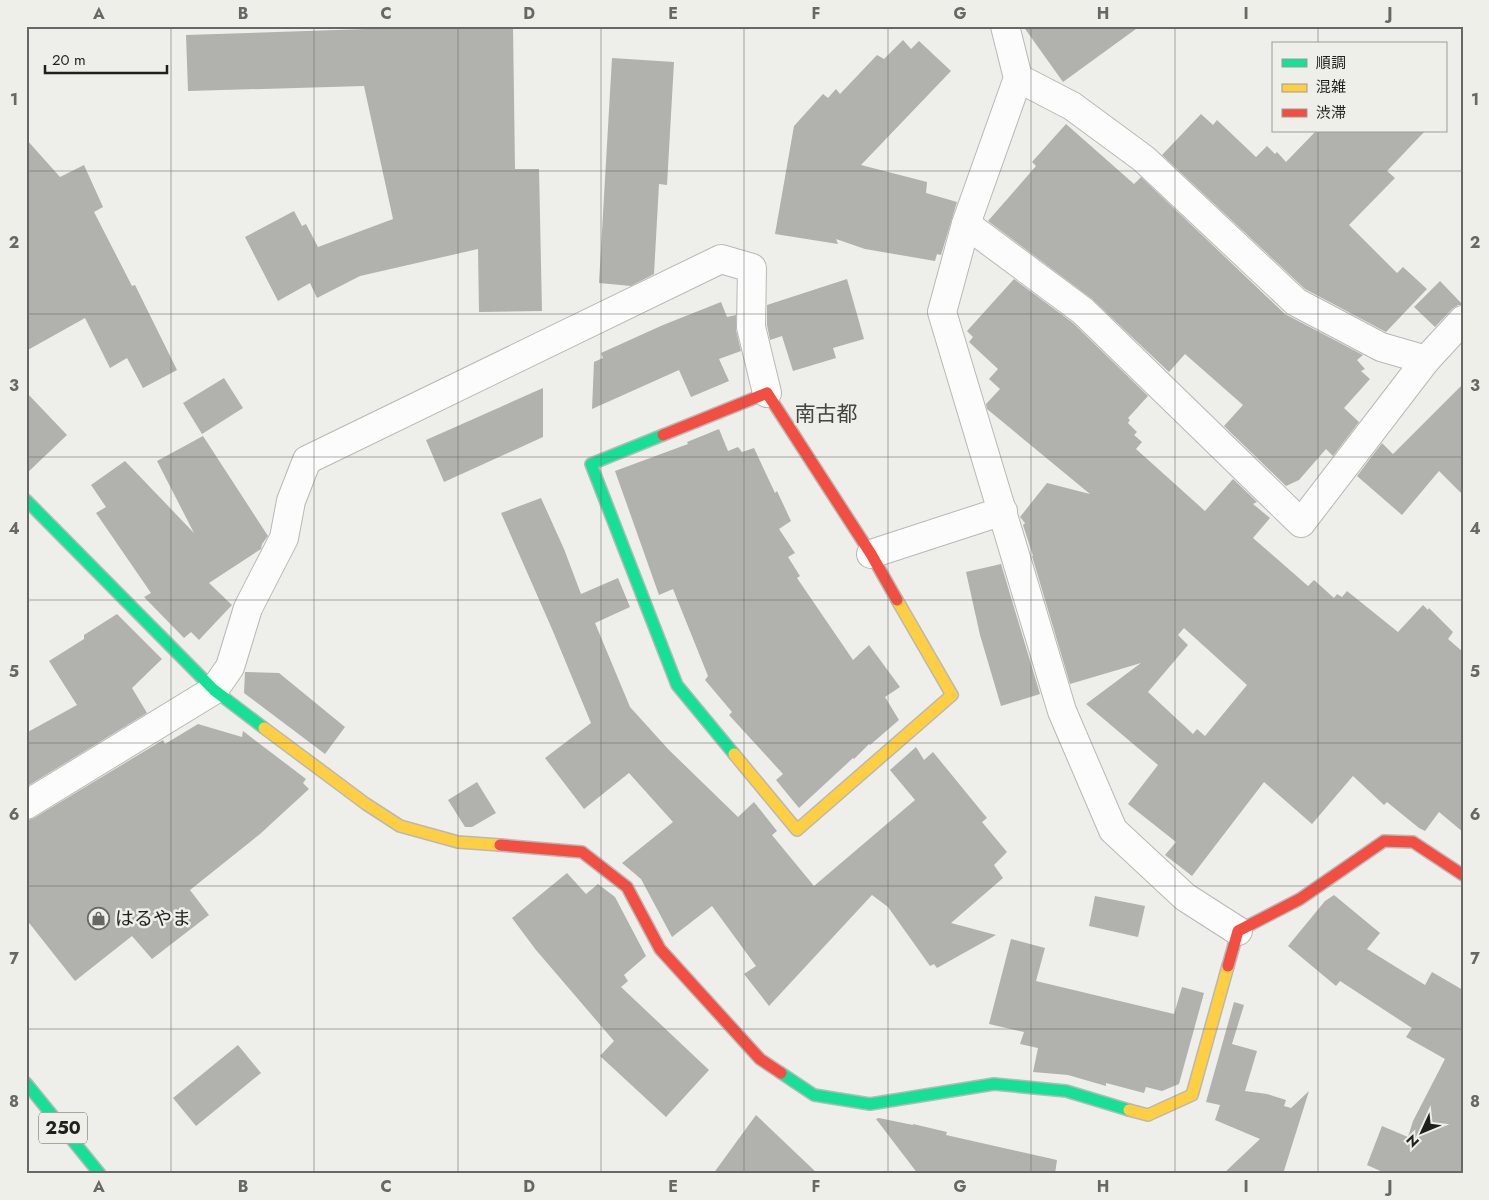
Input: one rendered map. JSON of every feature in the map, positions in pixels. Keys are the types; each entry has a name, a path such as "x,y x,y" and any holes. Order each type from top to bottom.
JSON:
{"main road":[{"path":"767,393 872,554 952,695 797,830 677,684 591,464 767,393"},
{"path":"26,500 214,690 366,804 400,826 458,842 582,852 626,887 660,949 760,1060 814,1095 870,1104 994,1084 1066,1092 1148,1115 1192,1095 1238,931 1300,899 1384,841 1413,842 1463,875"},
{"name":"250","path":"26,1083 100,1174"}],"street":[{"path":"1005,26 1018,78 966,224 942,312 1062,711 1113,830 1185,897 1238,931"},
{"path":"1018,78 1072,106 1144,160 1296,302 1381,347 1426,360"},
{"path":"966,224 1083,311 1301,523 1426,360 1463,320"},
{"path":"26,805 214,690 230,666 248,608 284,538 290,500 307,460 721,259 752,268 751,327 767,393"},
{"path":"872,554 1003,511"}],"building":[{"path":"456,26 513,26 515,169 539,169 542,311 479,312 478,249 360,276 317,298 310,283 278,301 245,237 294,211 302,226 306,224 318,247 393,219 364,86 188,91 186,35"},
{"path":"1023,26 1140,26 1063,82"},
{"path":"903,40 911,49 919,41 951,71 861,165 927,182 926,193 957,202 941,255 937,254 935,261 865,249 836,239 838,244 775,234 794,126 823,94 828,98 836,89 840,94 877,55 884,59"},
{"path":"612,58 674,62 667,185 659,184 654,274 631,286 599,283"},
{"path":"1201,114 1213,125 1217,120 1256,157 1267,146 1275,154 1277,152 1286,162 1315,132 1424,132 1387,171 1395,178 1349,225 1397,273 1403,267 1427,289 1386,332 1305,289 1162,155"},
{"path":"1066,124 1134,184 1141,177 1285,314 1363,355 1357,360 1365,369 1361,371 1370,379 1344,408 1359,422 1333,456 1326,449 1299,480 1286,486 1224,426 1243,405 1185,354 1169,372 1092,299 988,221 1036,166 1032,162"},
{"path":"26,139 60,177 84,165 103,207 94,212 132,286 135,285 177,370 143,388 127,358 110,368 85,318 26,351"},
{"path":"847,279 864,339 833,348 836,358 793,371 782,336 770,340 767,325 767,305"},
{"path":"1014,279 1073,323 1148,396 1128,418 1130,420 1128,423 1137,432 1134,435 1142,442 1136,449 1205,511 1233,479 1257,502 1253,504 1270,518 1253,538 1308,586 1314,580 1334,598 1337,594 1342,597 1347,591 1398,632 1423,605 1428,610 1429,608 1453,632 1448,639 1463,652 1463,832 1439,812 1425,831 1419,828 1387,802 1384,805 1353,776 1312,824 1264,782 1192,876 1165,855 1176,842 1128,804 1158,765 1086,704 1141,663 1070,684 1023,525 1025,523 1020,517 1047,483 1090,494 987,409 986,404 1000,389 989,379 998,369 969,342 973,337 967,331","holes":["1184,628 1247,685 1205,736 1197,729 1193,734 1148,692 1188,645 1178,635"]},
{"path":"1440,281 1463,305 1458,305 1452,309 1435,327 1414,307"},
{"path":"721,302 727,317 736,315 736,330 741,351 719,359 729,381 691,397 679,370 592,409 594,362 603,358 601,353 663,325"},
{"path":"224,378 243,408 202,434 183,403"},
{"path":"1463,384 1463,495 1439,471 1402,515 1357,476 1382,443 1393,454"},
{"path":"543,388 543,437 444,482 426,440"},
{"path":"26,392 67,435 26,474"},
{"path":"719,429 728,451 738,447 742,452 754,448 775,493 777,491 791,521 779,529 795,553 788,557 800,576 797,578 853,660 869,645 900,687 885,697 899,720 853,758 799,808 776,780 783,774 729,715 732,712 705,680 708,676 673,589 659,595 615,471 688,444 687,442"},
{"path":"203,436 268,536 261,549 209,583 232,605 199,640 191,632 184,638 144,597 151,593 96,513 106,507 91,485 125,461 194,533 157,461"},
{"path":"541,498 564,549 581,594 618,578 630,607 595,623 630,707 669,750 738,817 754,802 777,831 772,835 814,886 915,800 890,770 916,747 924,760 933,752 987,818 982,822 1007,852 994,865 1003,878 951,923 996,935 937,968 934,964 930,966 888,907 872,895 769,1006 744,974 756,966 712,906 672,937 641,879 622,863 673,822 629,773 584,809 545,758 591,723 501,513"},
{"path":"1001,564 1040,694 1001,706 980,635 966,572"},
{"path":"117,614 162,659 132,688 147,713 26,787 26,733 77,705 49,661 84,639 84,635"},
{"path":"245,672 279,673 345,727 325,754 244,693"},
{"path":"198,724 242,737 243,731 306,779 303,783 309,789 260,834 190,890 209,915 152,959 132,936 75,981 26,919 26,821 163,740 165,744"},
{"path":"477,782 496,813 472,827 465,827 448,800"},
{"path":"567,873 586,894 598,884 615,897 646,956 624,975 628,981 621,987 709,1070 666,1117 600,1056 614,1041 536,950 512,918"},
{"path":"1334,895 1380,933 1367,949 1425,985 1432,972 1463,990 1463,1174 1387,1174 1367,1165 1382,1126 1408,1137 1413,1121 1445,1059 1406,1037 1412,1028 1340,981 1336,986 1288,946 1325,901"},
{"path":"1095,896 1145,906 1138,937 1089,926"},
{"path":"1011,939 1045,948 1036,981 1174,1014 1182,987 1204,993 1179,1084 1162,1091 1146,1087 1144,1093 1106,1083 1106,1086 1068,1075 1033,1072 1038,1048 1020,1044 1024,1032 989,1024"},
{"path":"1234,1002 1244,1005 1232,1044 1257,1051 1245,1091 1267,1094 1286,1100 1284,1106 1291,1108 1309,1091 1283,1174 1223,1174 1260,1139 1215,1120 1220,1105 1206,1102"},
{"path":"238,1045 261,1073 196,1126 173,1098"},
{"path":"756,1115 818,1174 713,1174"},
{"path":"879,1118 947,1132 946,1135 1057,1160 1055,1174 918,1174 876,1119"}],"traffic: fast":[{"path":"663,435 591,464 677,685 734,754"},
{"path":"26,500 214,690 264,728"},
{"path":"781,1073 814,1095 870,1104 994,1084 1066,1091 1129,1110"},
{"path":"26,1083 100,1174"}],"traffic: slow":[{"path":"734,754 797,830 952,695 897,600"},
{"path":"264,728 366,804 400,826 458,842 500,845"},
{"path":"1129,1110 1148,1115 1192,1095 1228,966"}],"traffic: jam":[{"path":"767,393 871,554 897,600"},
{"path":"663,435 767,393"},
{"path":"1228,966 1238,931 1300,899 1384,841 1413,842 1463,875"},
{"path":"500,845 582,852 627,887 660,949 760,1059 781,1073"}],"place":[{"name":"はるやま","path":"99,918"}],"district":[{"name":"南古都","path":"826,414"}]}
